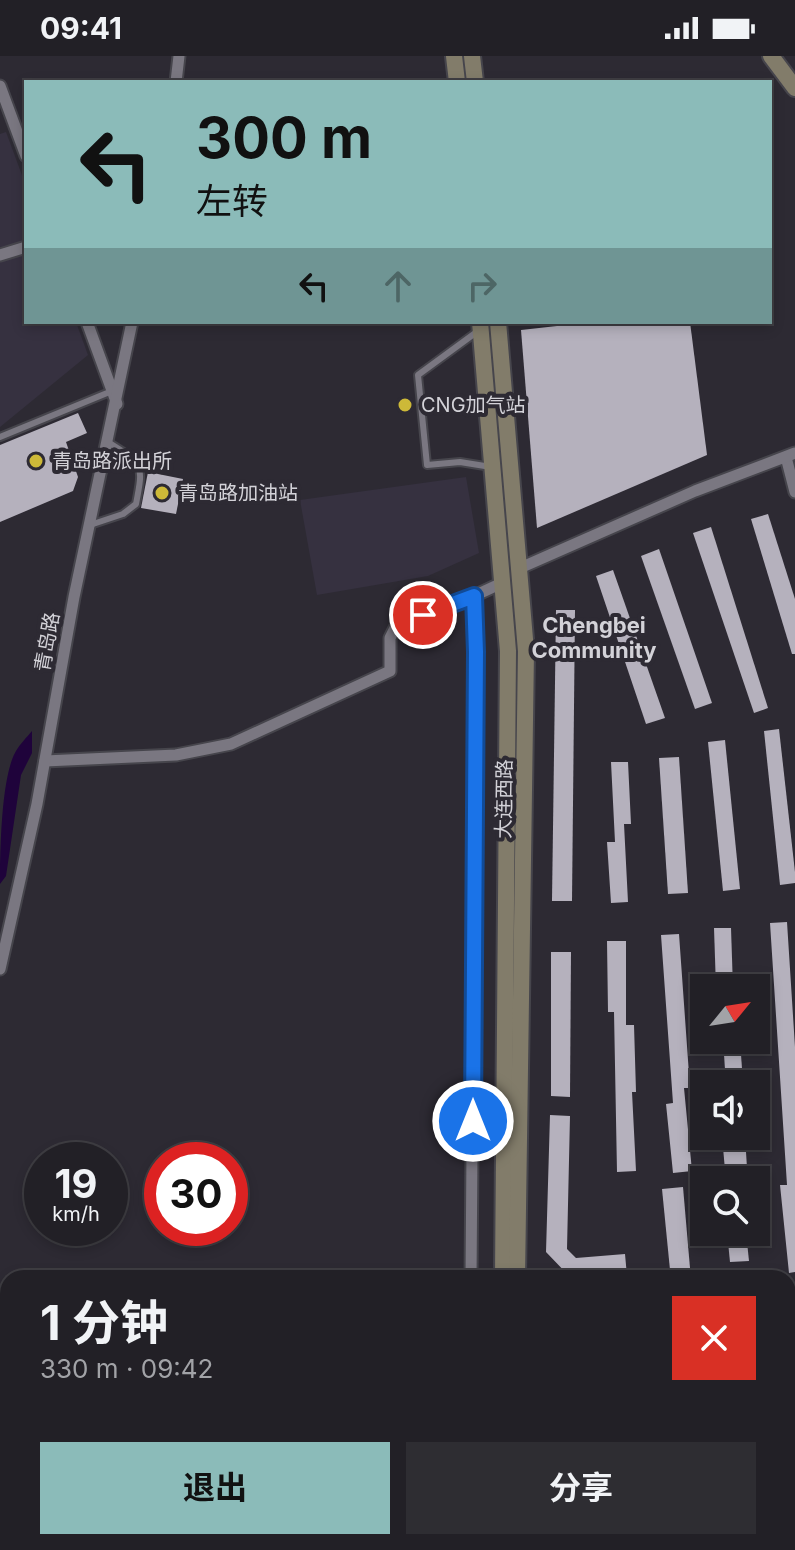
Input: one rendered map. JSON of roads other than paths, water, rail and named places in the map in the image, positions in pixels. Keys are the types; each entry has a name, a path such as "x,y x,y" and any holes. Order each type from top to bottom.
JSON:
{"main road":[{"path":"454,56 457,80"},
{"path":"472,56 475,80"},
{"path":"771,56 795,88"},
{"name":"大连西路","path":"498,324 526,651 517,1270"},
{"name":"大连西路","path":"481,326 508,651 503,1270"}],"street":[{"path":"176,80 179,56"},
{"path":"0,86 24,151"},
{"path":"0,255 24,248"},
{"path":"88,324 117,404"},
{"name":"青岛路","path":"0,969 45,761 132,324"},
{"path":"520,568 695,491 791,455 795,492"},
{"path":"45,761 176,755 231,744 390,671 390,638 397,624 504,582"},
{"path":"471,1270 474,596"},
{"path":"0,903 13,899"}],"lane":[{"path":"481,326 418,375 427,465 460,462 494,467"},
{"path":"0,437 112,391"},
{"path":"90,525 123,514 136,504 142,471 138,461 108,442"}],"place":[{"name":"CNG加气站","path":"405,405"},
{"name":"青岛路派出所","path":"36,461"},
{"name":"青岛路加油站","path":"162,493"}],"district":[{"name":"Chengbei Community","path":"594,638"}]}
